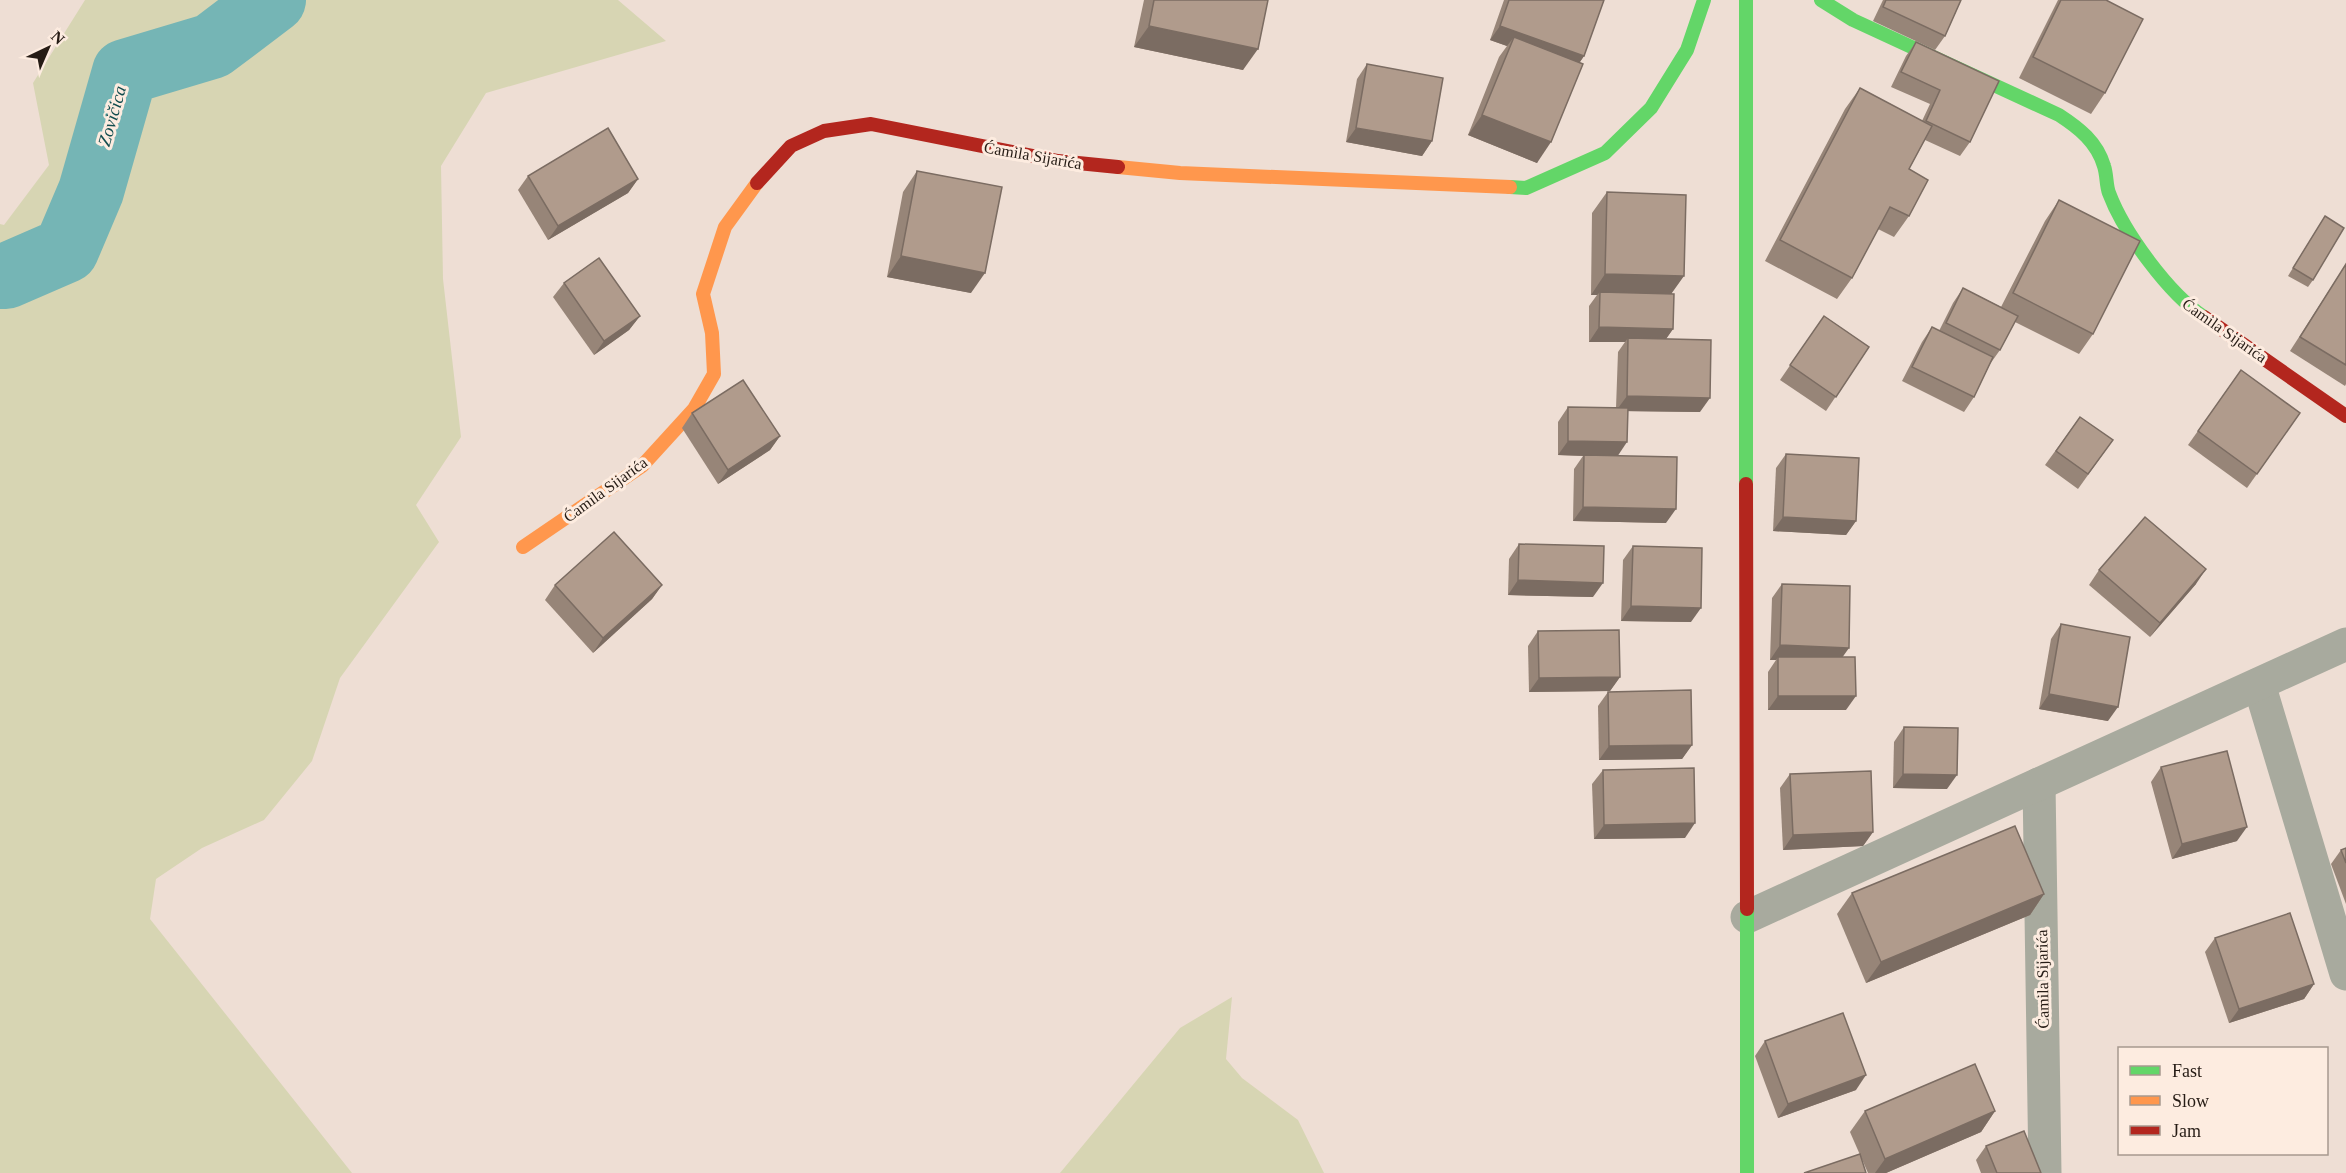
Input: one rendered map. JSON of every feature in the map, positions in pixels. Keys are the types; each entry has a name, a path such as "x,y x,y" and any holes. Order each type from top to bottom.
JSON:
{"street":[{"name":"Ćamila Sijarića","path":"523,547 642,466 694,409 714,374 712,333 703,294 725,227 752,188 791,146 824,131 871,124 1058,161 1179,173 1526,188 1605,153 1651,108 1687,50 1704,0"},
{"path":"1746,0 1747,1173"},
{"name":"Ćamila Sijarića","path":"1821,0 1853,20 2059,115 2076,126 2090,139 2104,165 2109,192 2137,244 2182,303 2346,416"},
{"path":"1747,917 2346,644"},
{"path":"2259,684 2346,974"},
{"name":"Ćamila Sijarića","path":"2039,784 2045,1173"}],"shaded area":[{"path":"85,0 618,0 666,41 486,93 441,166 443,279 461,437 416,505 439,542 340,678 312,761 264,820 202,848 156,879 150,919 352,1173 0,1173 0,224 4,225 49,165 33,83"},
{"path":"1232,997 1226,1059 1242,1078 1298,1120 1324,1173 1060,1173 1180,1028"}],"building":[{"path":"1154,0 1268,0 1258,49 1149,26"},
{"path":"1509,0 1604,0 1584,56 1500,26"},
{"path":"1886,0 1961,0 1945,36 1883,7"},
{"path":"2061,0 2106,0 2143,19 2105,93 2033,57"},
{"path":"1514,37 1583,64 1551,142 1482,115"},
{"path":"1916,42 1999,81 1970,142 1926,121 1940,90 1901,72"},
{"path":"1367,64 1443,78 1432,141 1356,128"},
{"path":"1860,88 1932,126 1909,169 1928,180 1909,216 1890,207 1852,278 1780,240"},
{"path":"608,128 638,179 558,226 528,176"},
{"path":"917,171 1002,187 985,273 901,256"},
{"path":"1607,192 1686,195 1684,276 1605,274"},
{"path":"2059,200 2140,241 2093,334 2013,293"},
{"path":"2325,216 2344,228 2313,280 2293,268"},
{"path":"599,258 640,316 604,341 564,283"},
{"path":"2346,264 2346,365 2300,337"},
{"path":"1963,288 2018,316 2000,350 1946,323"},
{"path":"1600,292 1674,294 1673,329 1599,327"},
{"path":"1824,316 1869,347 1836,397 1790,365"},
{"path":"1932,327 1993,357 1974,397 1912,367"},
{"path":"1628,338 1711,340 1710,398 1627,396"},
{"path":"2241,370 2300,413 2257,474 2198,431"},
{"path":"743,380 780,436 728,470 692,413"},
{"path":"1568,407 1628,408 1627,442 1568,441"},
{"path":"2080,417 2113,440 2088,474 2056,451"},
{"path":"1786,454 1859,458 1856,521 1783,517"},
{"path":"1584,455 1677,457 1676,509 1583,507"},
{"path":"2145,517 2206,569 2160,623 2099,570"},
{"path":"614,532 662,585 603,638 555,585"},
{"path":"1519,544 1604,546 1603,583 1518,580"},
{"path":"1633,546 1702,548 1701,608 1631,606"},
{"path":"1782,584 1850,586 1849,648 1780,645"},
{"path":"2061,624 2130,637 2118,707 2049,694"},
{"path":"1619,630 1620,677 1539,678 1538,631"},
{"path":"1778,657 1855,657 1856,696 1778,696"},
{"path":"1691,690 1692,745 1609,746 1608,692"},
{"path":"1904,727 1958,728 1957,775 1903,774"},
{"path":"2227,751 2247,827 2182,844 2161,767"},
{"path":"1694,768 1695,823 1604,825 1603,770"},
{"path":"1871,771 1873,832 1793,835 1790,774"},
{"path":"2015,826 2044,894 1881,962 1852,893"},
{"path":"2346,848 2346,863 2341,850"},
{"path":"2290,913 2314,984 2239,1009 2215,938"},
{"path":"1843,1013 1866,1075 1788,1104 1765,1041"},
{"path":"1975,1064 1995,1111 1885,1159 1865,1111"},
{"path":"2024,1131 2041,1173 1997,1173 1986,1146"},
{"path":"1860,1154 1866,1173 1804,1173"}],"waterway":[{"name":"Zovičica","path":"0,276 6,276 66,250 91,191 125,72 212,46 273,0"}],"traffic: fast":[{"path":"1510,187 1526,188 1605,153 1651,108 1687,50 1704,0"},
{"path":"1746,0 1746,484"},
{"path":"1821,0 1853,20 2059,115 2080,131 2101,157 2109,193 2136,244 2176,294 2204,317"},
{"path":"1747,909 1747,1173"}],"traffic: slow":[{"path":"1118,167 1180,173 1510,187"},
{"path":"523,547 642,466 694,409 714,374 712,333 703,294 725,227 757,183"}],"traffic: jam":[{"path":"757,183 791,146 824,131 871,124 1058,161 1118,167"},
{"path":"2204,317 2346,416"},
{"path":"1746,484 1747,909"}]}
